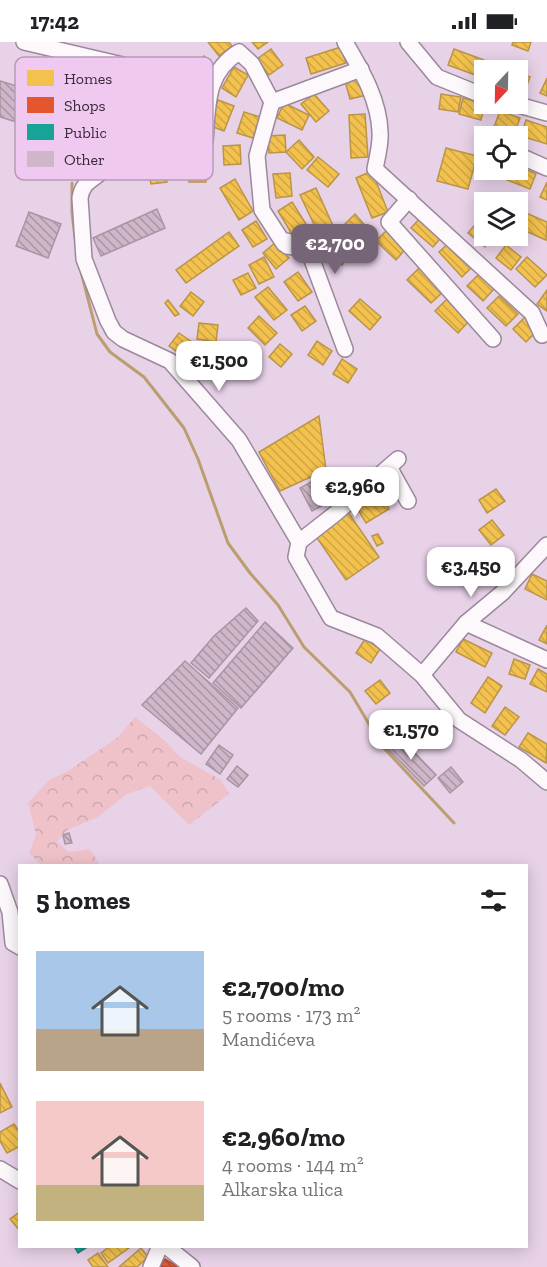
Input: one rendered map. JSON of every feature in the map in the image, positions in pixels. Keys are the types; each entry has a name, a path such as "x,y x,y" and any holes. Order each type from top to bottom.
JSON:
{"street":[{"path":"24,42 88,57"},
{"path":"345,42 374,98 381,133 375,169 532,313 542,335"},
{"path":"408,42 437,77 474,92"},
{"path":"213,81 229,58 239,52 252,64 272,102 257,156 262,210 284,244 287,241 287,246 308,249 345,349"},
{"path":"272,102 361,69"},
{"path":"528,108 547,113"},
{"path":"528,159 547,168"},
{"path":"89,180 81,190 80,198 84,259 114,332 123,339 170,360 239,440 299,542"},
{"path":"409,199 389,222 494,339"},
{"path":"408,501 393,463 299,542 296,557 332,618 377,636 422,675 459,720 521,760 547,782"},
{"path":"422,675 466,623 502,593 547,545"},
{"path":"466,623 547,660"},
{"path":"0,884 10,912 14,943 18,946"},
{"path":"0,1169 18,1180"},
{"path":"151,1267 159,1248"},
{"path":"168,1248 192,1267"}],"green space":[{"path":"135,717 164,740 180,757 221,780 229,794 189,825 150,786 127,794 98,817 67,830 57,842 69,852 90,849 99,864 40,864 29,853 36,835 28,803 49,780 68,771 117,738"}],"building: Homes":[{"path":"208,42 229,42 232,46 219,56"},
{"path":"252,42 268,42 258,49"},
{"path":"513,42 531,42 528,51 512,45"},
{"path":"341,47 346,63 311,74 306,58"},
{"path":"271,49 283,65 269,75 257,59"},
{"path":"454,49 484,60 474,60 474,75 448,65"},
{"path":"234,67 248,75 236,97 222,88"},
{"path":"362,76 367,95 350,99 345,81"},
{"path":"547,78 547,96 540,93"},
{"path":"314,94 329,111 316,122 301,104"},
{"path":"441,94 461,97 458,112 439,109"},
{"path":"463,98 474,101 474,114 482,114 481,120 459,114"},
{"path":"218,100 234,106 224,131 213,127 213,112"},
{"path":"284,103 309,115 302,130 277,118"},
{"path":"244,112 260,117 253,138 237,133"},
{"path":"365,114 368,157 351,158 349,115"},
{"path":"499,114 509,114 520,118 517,126 494,126"},
{"path":"526,120 547,127 547,144 528,138 528,126 524,126"},
{"path":"285,135 286,152 269,153 268,136"},
{"path":"299,140 314,157 302,169 286,152"},
{"path":"240,145 241,164 224,165 223,146"},
{"path":"446,148 474,155 474,167 468,189 437,181"},
{"path":"318,157 339,174 328,187 307,170"},
{"path":"528,170 536,174 530,189 508,180 528,180"},
{"path":"372,171 388,212 372,218 356,178"},
{"path":"290,173 292,196 276,198 273,174"},
{"path":"235,179 253,211 239,220 220,188"},
{"path":"150,180 167,180 167,182 151,184"},
{"path":"189,180 206,180 206,182 189,182"},
{"path":"547,182 547,200 540,197"},
{"path":"316,188 334,228 319,235 300,195"},
{"path":"292,202 308,227 293,236 278,211"},
{"path":"355,214 369,230 357,241 343,226"},
{"path":"528,214 547,222 546,240 528,232"},
{"path":"422,216 444,234 433,247 411,228"},
{"path":"256,221 267,239 253,247 242,230"},
{"path":"474,226 474,238 468,233"},
{"path":"388,229 407,247 396,260 376,241"},
{"path":"229,232 239,246 186,283 176,270"},
{"path":"330,234 352,252 342,265 320,247"},
{"path":"451,241 474,265 462,277 439,252"},
{"path":"276,242 289,258 276,269 263,253"},
{"path":"505,246 521,257 511,270 496,258"},
{"path":"264,257 274,277 259,284 249,265"},
{"path":"527,257 547,275 535,287 516,269"},
{"path":"419,268 443,292 431,303 407,280"},
{"path":"298,272 312,292 298,301 284,282"},
{"path":"248,273 256,288 241,295 233,280"},
{"path":"479,274 494,289 483,301 467,286"},
{"path":"268,287 287,310 274,320 255,297"},
{"path":"547,290 547,311 537,304"},
{"path":"191,292 204,302 193,316 180,306"},
{"path":"499,296 518,314 506,326 487,308"},
{"path":"360,299 381,317 370,330 349,311"},
{"path":"447,299 469,321 458,333 435,311"},
{"path":"168,300 179,314 175,316 165,303"},
{"path":"305,306 316,321 302,331 291,315"},
{"path":"259,316 277,333 265,345 248,328"},
{"path":"525,317 538,330 526,342 513,329"},
{"path":"199,323 218,325 216,342 197,339"},
{"path":"179,333 212,356 202,369 169,346"},
{"path":"317,341 332,351 323,365 308,355"},
{"path":"280,344 292,354 281,367 269,357"},
{"path":"342,359 357,369 348,383 333,374"},
{"path":"319,416 326,470 280,491 259,452"},
{"path":"349,468 352,495 335,497 332,470"},
{"path":"496,489 505,501 487,513 479,500"},
{"path":"381,495 389,509 366,523 357,508"},
{"path":"348,512 379,557 346,580 315,535"},
{"path":"492,520 504,535 491,545 479,530"},
{"path":"378,534 383,543 377,546 372,536"},
{"path":"532,574 547,581 547,600 525,589"},
{"path":"547,625 547,644 539,640"},
{"path":"365,639 380,649 371,663 356,653"},
{"path":"463,639 492,653 485,667 456,652"},
{"path":"514,659 530,665 525,679 509,674"},
{"path":"538,669 547,674 547,692 530,684"},
{"path":"488,677 502,686 485,713 471,703"},
{"path":"380,680 390,693 376,704 365,691"},
{"path":"505,707 519,717 505,735 492,726"},
{"path":"528,733 547,744 546,763 519,747"},
{"path":"0,1083 12,1107 0,1113"},
{"path":"14,1124 18,1130 18,1147 7,1153 0,1141 0,1132"},
{"path":"18,1213 18,1229 10,1219"},
{"path":"107,1248 129,1248 108,1263 101,1253"},
{"path":"141,1248 148,1257 137,1267 119,1267"},
{"path":"98,1253 108,1267 93,1267 88,1260"}],"building: Shops":[{"path":"165,1259 178,1267 160,1267"}],"building: Public":[{"path":"75,1248 86,1248 78,1253"}],"building: Other":[{"path":"0,81 15,86 15,122 0,117"},
{"path":"157,209 165,228 101,256 93,238"},
{"path":"29,212 61,224 48,258 16,246"},
{"path":"315,480 327,503 312,511 300,488"},
{"path":"246,608 258,621 209,678 191,663 214,636"},
{"path":"265,622 293,648 241,708 213,683"},
{"path":"185,661 238,708 201,754 142,705"},
{"path":"398,735 436,775 424,786 386,747"},
{"path":"219,745 233,755 220,774 206,764"},
{"path":"237,766 248,775 238,787 227,779"},
{"path":"451,767 463,782 450,793 438,778"},
{"path":"69,833 72,843 65,844 63,835"}],"waterway":[{"path":"72,183 75,238"},
{"path":"80,268 97,334 110,352 144,377 184,428 198,459 228,543 278,605 304,647 350,692 382,746 454,823"}]}
